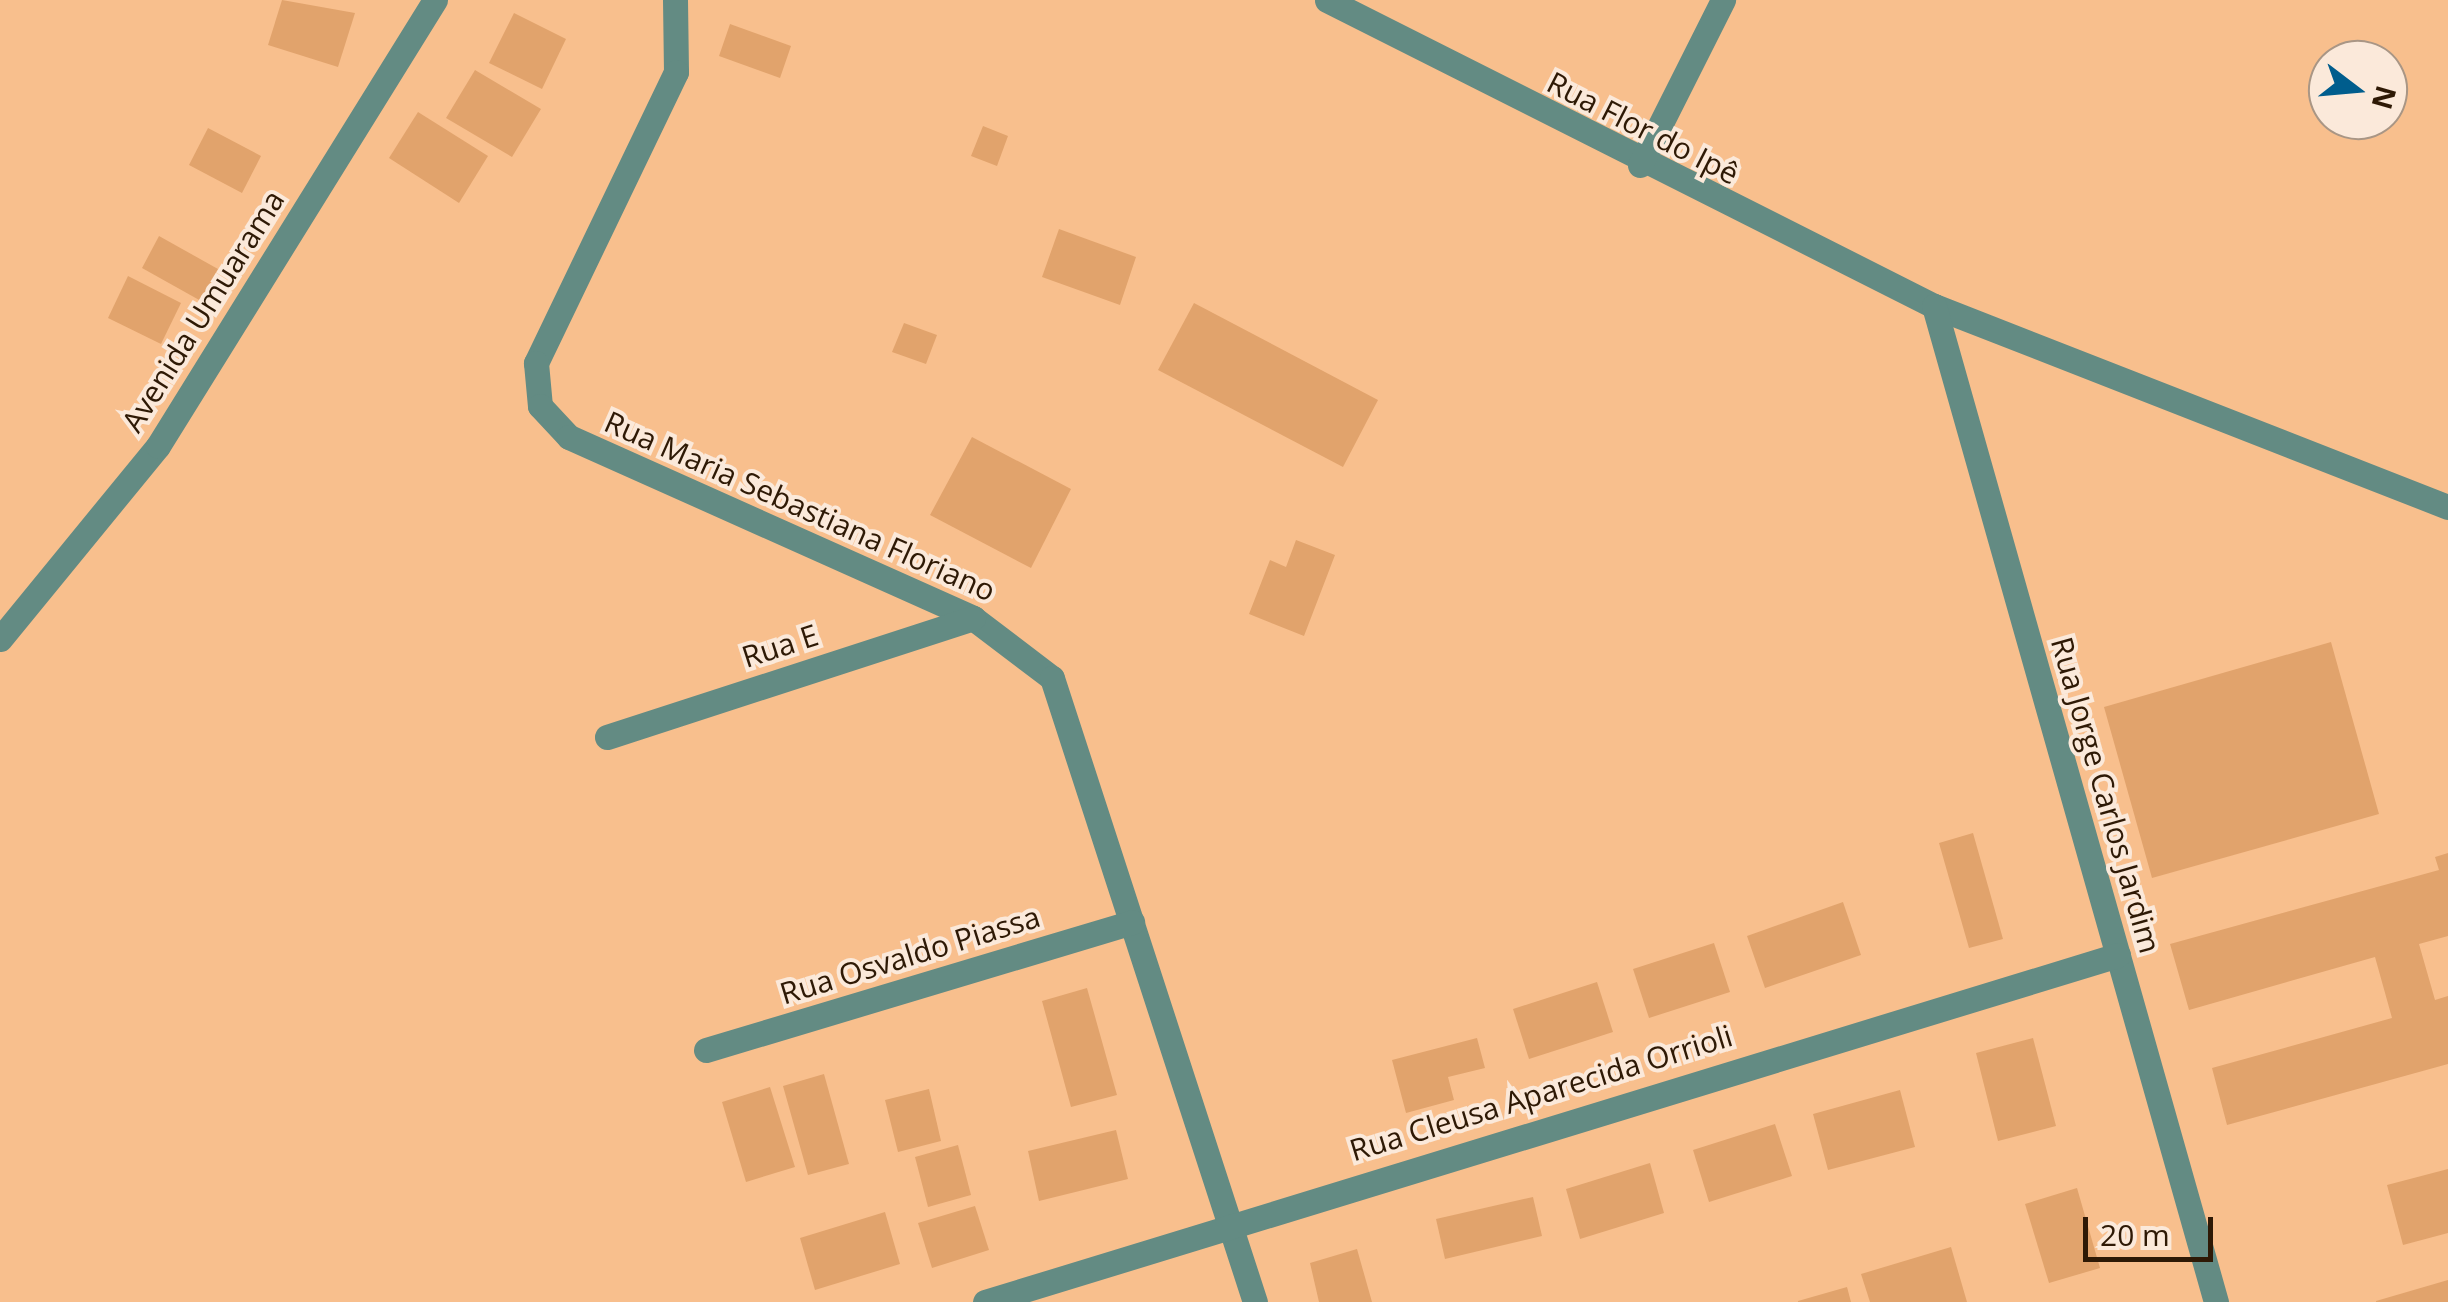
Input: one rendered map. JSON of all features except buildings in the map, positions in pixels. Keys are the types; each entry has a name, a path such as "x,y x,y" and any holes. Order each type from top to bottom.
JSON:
{"street":[{"name":"Avenida Umuarama","path":"0,639 158,446 435,0"},
{"name":"Rua Maria Sebastiana Floriano","path":"675,0 676,72 536,364 540,406 570,438 973,618 1052,678 1254,1302"},
{"path":"1640,165 1723,0"},
{"name":"Rua Flor do Ipê","path":"1335,2 1640,165 1934,306 2448,507"},
{"name":"Rua Jorge Carlos Jardim","path":"1934,306 2216,1302"},
{"name":"Rua E","path":"607,737 973,618"},
{"name":"Rua Osvaldo Piassa","path":"706,1050 1132,922"},
{"name":"Rua Cleusa Aparecida Orrioli","path":"986,1302 1229,1220 2118,955"}]}
